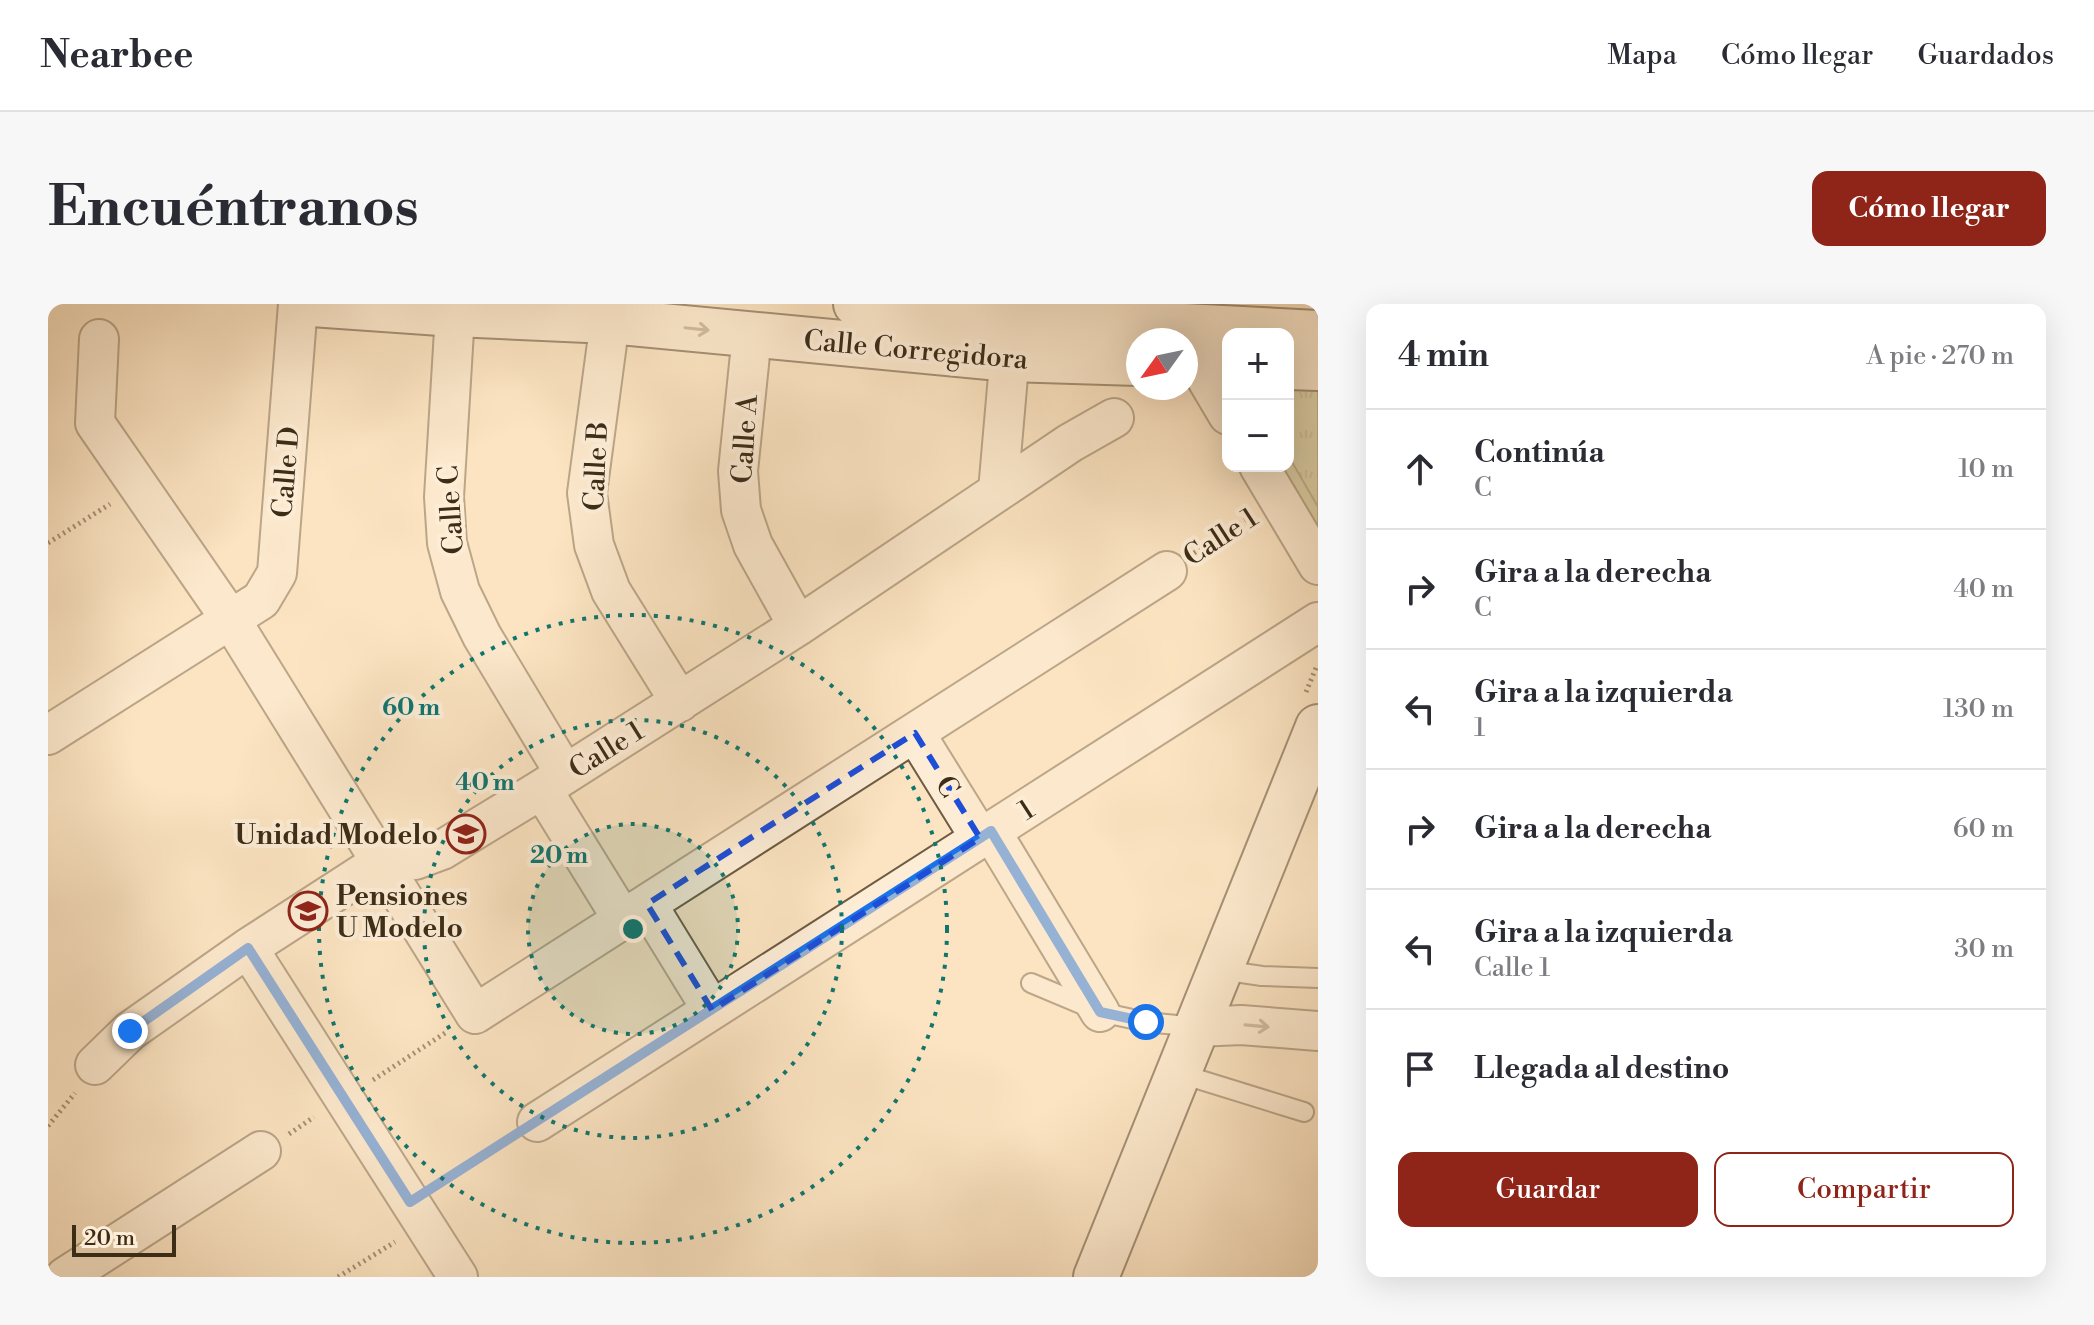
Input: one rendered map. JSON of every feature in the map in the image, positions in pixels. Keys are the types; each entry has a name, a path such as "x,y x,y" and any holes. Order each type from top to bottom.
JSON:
{"street":[{"name":"Calle D","path":"231,620 261,600 277,573 298,304"},
{"name":"Calle Corregidora","path":"312,304 455,314 610,312 752,335 1011,338 1071,341 1203,356 1304,353"},
{"name":"Calle Corregidora","path":"856,304 1011,338"},
{"name":"Calle B","path":"610,312 587,493 594,545 611,591 680,702"},
{"name":"Calle C","path":"455,314 444,497 447,543 460,591 554,782 635,912 712,1010"},
{"name":"Calle A","path":"752,335 738,471 741,510 753,545 798,626"},
{"path":"998,491 1011,338"},
{"path":"99,339 95,423 231,620 381,862"},
{"name":"Calle Corregidora","path":"1071,341 1126,359"},
{"path":"1203,356 1222,401"},
{"name":"Calle 1","path":"95,1065 130,1031 248,948 381,862 415,860 442,850 680,702 1070,443 1114,418"},
{"path":"1262,472 1318,565"},
{"name":"Calle 1","path":"381,862 475,1014 1167,571"},
{"path":"48,735 231,620"},
{"name":"1","path":"537,1122 1318,622"},
{"path":"1096,1277 1220,970 1299,820 1318,727"},
{"name":"C","path":"915,733 986,835 1100,1012"},
{"path":"248,948 458,1277"},
{"path":"1197,1027 1241,1025 1318,1031"},
{"path":"65,1277 261,1151"}],"lane":[{"path":"1220,970 1262,976 1318,978"},
{"path":"1031,983 1100,1012 1146,1022 1197,1027"},
{"path":"1178,1073 1304,1112"}],"path":[{"path":"48,543 138,487"},
{"name":"Calle 1","path":"1167,571 1278,499"},
{"path":"338,1277 537,1122"}],"highlighted area":[{"path":"915,733 980,838 712,1010 647,904"}],"green space":[{"path":"1294,386 1318,388 1318,555 1290,472 1294,472"},
{"path":"1294,465 1318,507 1318,534 1282,472 1294,472"}],"place":[{"name":"Unidad Modelo","path":"466,834"},
{"name":"Pensiones U Modelo","path":"308,911"}],"route":[{"path":"130,1031 248,948 410,1202 991,831 1100,1012 1146,1022"}]}
